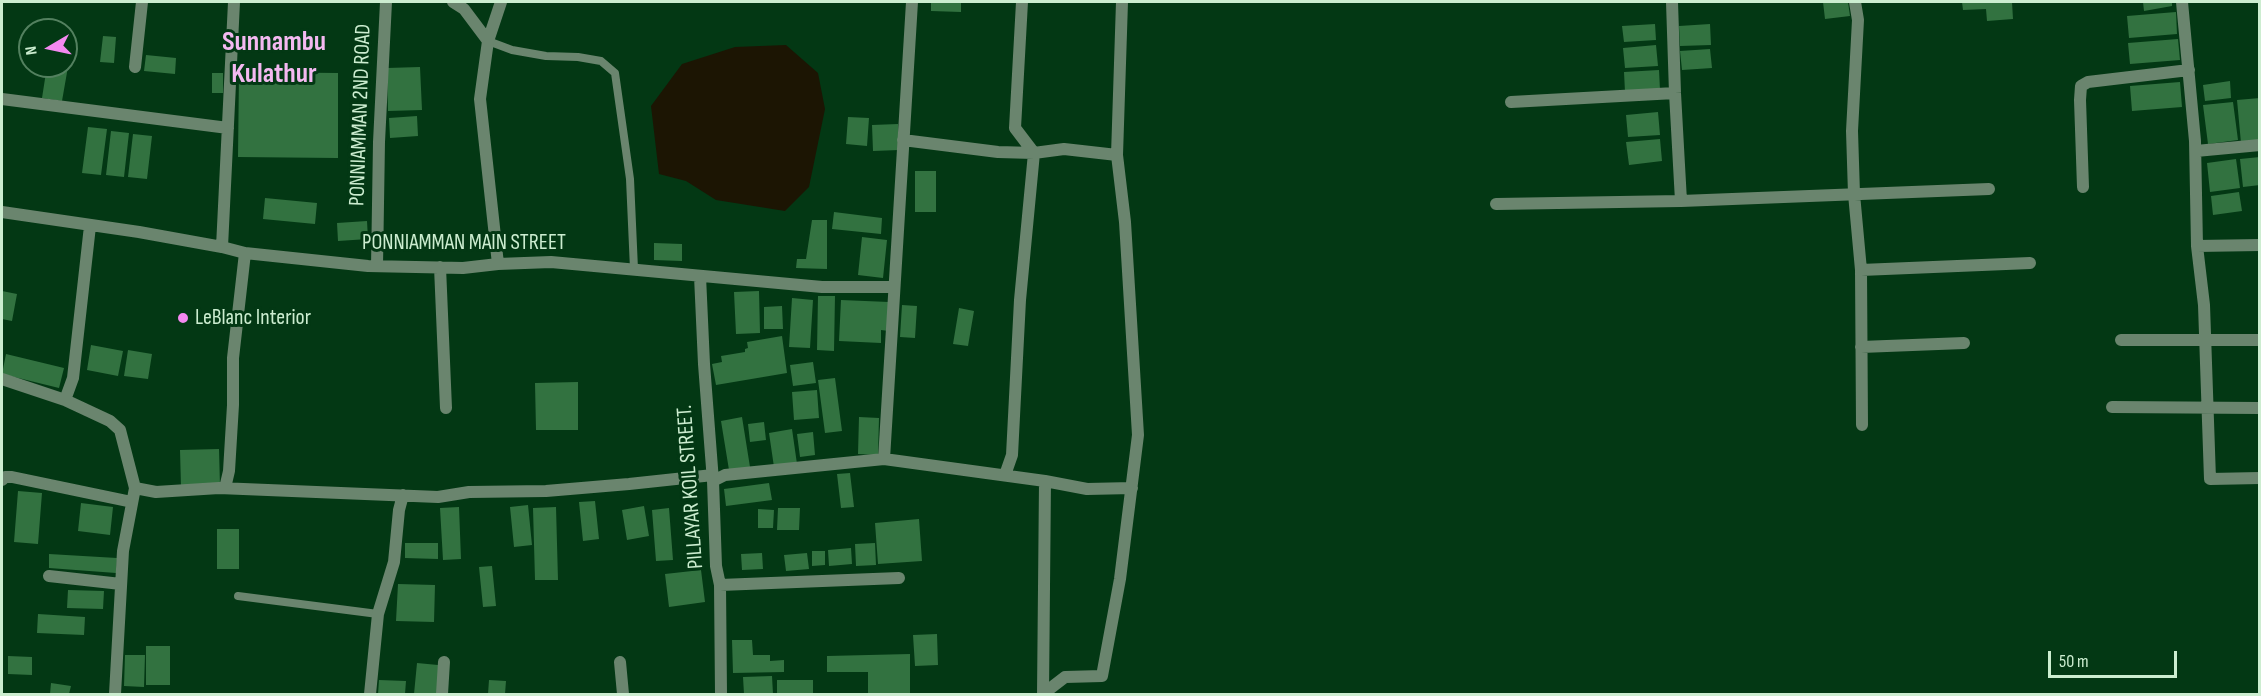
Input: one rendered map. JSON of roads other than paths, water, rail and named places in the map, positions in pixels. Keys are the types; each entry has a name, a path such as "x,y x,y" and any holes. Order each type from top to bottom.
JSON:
{"street":[{"path":"135,67 142,2"},
{"path":"222,247 234,2"},
{"name":"PONNIAMMAN 2ND ROAD","path":"377,266 379,142 386,2"},
{"path":"453,2 464,9 488,41"},
{"path":"498,264 480,99 488,41 501,2"},
{"path":"884,459 912,2"},
{"path":"1005,475 1012,455 1020,300 1034,153 1016,128 1022,2"},
{"path":"1043,694 1065,677 1102,676 1120,579 1132,488 1138,435 1125,222 1117,155 1122,2"},
{"path":"1672,2 1681,201"},
{"path":"1855,2 1858,20 1852,131 1854,195 1861,270 1862,425"},
{"path":"2182,2 2196,150 2197,246 2204,305 2210,479 2259,478"},
{"path":"2083,187 2081,86 2088,82 2189,70"},
{"path":"1511,102 1675,93"},
{"path":"2,99 228,128"},
{"path":"903,140 998,152 1034,153 1064,149 1117,155"},
{"path":"2196,150 2259,145"},
{"path":"1496,204 1681,201 1989,189"},
{"name":"PONNIAMMAN MAIN STREET","path":"2,212 139,232 245,253 377,266 440,267 551,262 822,286 894,287"},
{"path":"65,400 73,378 90,226"},
{"path":"2197,246 2259,245"},
{"path":"225,488 229,471 233,358 245,253"},
{"path":"1861,270 2030,263"},
{"path":"440,267 446,408"},
{"name":"PILLAYAR KOIL STREET.","path":"700,276 713,478 716,566 720,585 721,694"},
{"path":"2121,340 2259,340"},
{"path":"1862,347 1964,343"},
{"path":"2,379 65,400 110,421 120,430 135,488 126,532 115,694"},
{"path":"2112,407 2259,408"},
{"path":"135,488 156,492 225,488 438,497 469,492 546,491 713,478 884,459 1005,475 1087,489 1132,488"},
{"path":"2,480 5,477 12,477 132,502"},
{"path":"1043,694 1045,481"},
{"path":"370,694 378,614 394,562 399,510 403,495"},
{"path":"49,576 121,584"},
{"path":"720,585 899,578"},
{"path":"442,694 444,662"},
{"path":"620,662 623,694"}],"lane":[{"path":"488,41 546,56 578,57 602,61 615,73 630,179 634,269"},
{"path":"238,596 378,614"}],"place":[{"name":"LeBlanc Interior","path":"183,318"}],"district":[{"name":"Sunnambu Kulathur","path":"274,59"}]}
